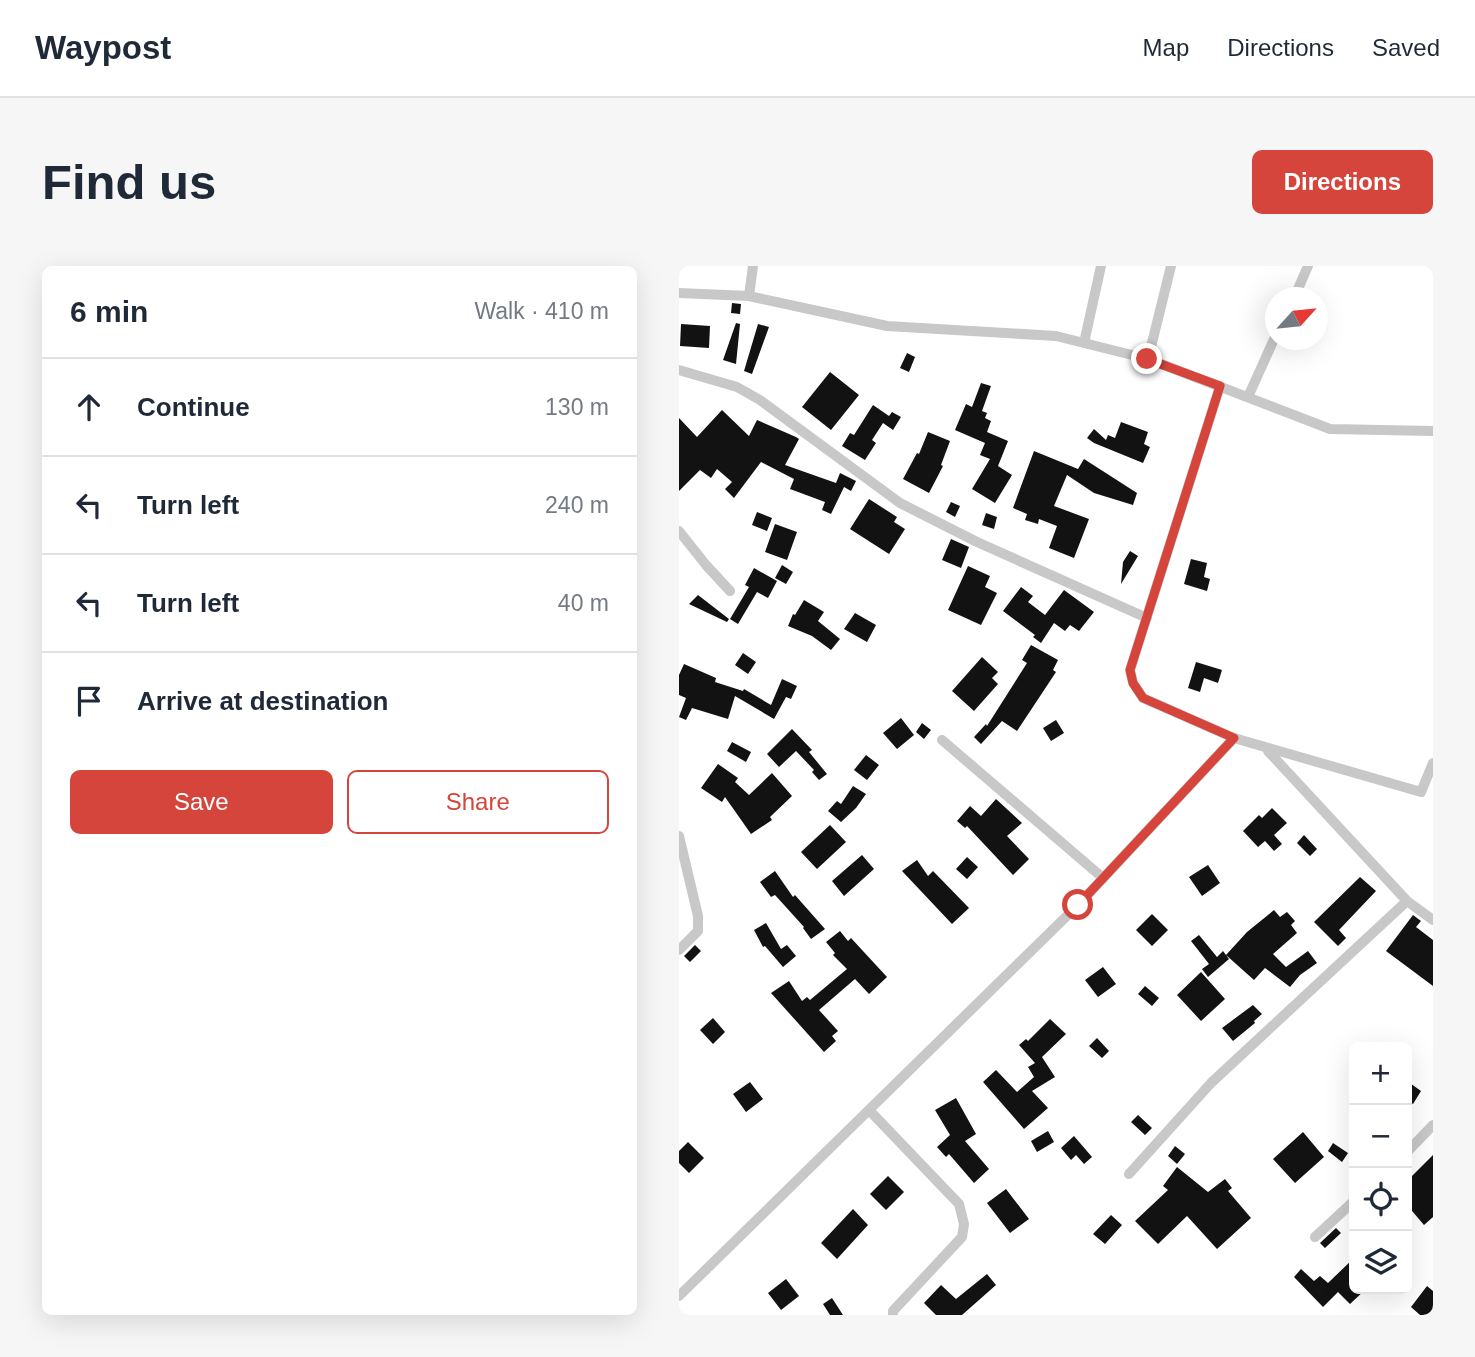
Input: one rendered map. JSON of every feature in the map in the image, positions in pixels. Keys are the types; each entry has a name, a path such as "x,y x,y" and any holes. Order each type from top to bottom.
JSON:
{"street":[{"path":"749,296 753,266"},
{"path":"1084,343 1101,266"},
{"path":"1147,359 1171,266"},
{"path":"1299,287 1308,266"},
{"path":"679,293 749,296 887,326 1056,336 1147,359 1330,429 1433,431"},
{"path":"1248,397 1270,350"},
{"path":"679,370 737,387 760,400 900,503 977,542 1147,618"},
{"path":"1220,386 1130,670 1138,691 1151,702 1234,738 1433,797"},
{"path":"679,531 730,591"},
{"path":"679,1296 1103,878 1234,738"},
{"path":"942,740 1103,878"},
{"path":"1266,749 1407,901 1433,920"},
{"path":"1421,792 1433,763"},
{"path":"679,836 698,916 698,931 679,950"},
{"path":"1129,1174 1211,1083 1407,901"},
{"path":"869,1110 959,1204 964,1224 962,1237 893,1311 893,1315"},
{"path":"1412,1147 1433,1125"},
{"path":"1315,1237 1349,1206"}],"building":[{"path":"732,303 741,304 740,314 731,313"},
{"path":"736,323 740,324 736,364 723,360"},
{"path":"681,324 710,326 709,348 680,346"},
{"path":"758,324 769,327 752,374 744,371"},
{"path":"907,353 915,357 909,372 900,368"},
{"path":"830,372 859,395 831,430 802,407"},
{"path":"981,383 991,386 982,411 987,413 985,418 991,421 987,432 1008,441 998,466 1012,475 995,503 972,489 990,459 980,455 985,443 955,430 966,404 972,407"},
{"path":"873,405 889,416 892,412 901,417 893,430 883,423 872,440 876,443 865,460 842,446 850,433 854,435"},
{"path":"722,410 749,436 757,420 796,437 799,439 785,465 836,483 840,473 856,481 851,491 844,487 831,514 822,510 825,502 790,489 794,479 761,462 734,498 725,489 732,482 717,469 711,478 700,470 679,491 679,418 697,437"},
{"path":"1121,422 1148,432 1144,444 1150,447 1143,463 1087,438 1094,429 1106,440 1108,435 1115,438"},
{"path":"928,432 950,441 941,465 943,466 929,493 903,479 917,453 919,454"},
{"path":"1034,451 1078,469 1084,459 1137,493 1133,505 1094,493 1067,475 1054,506 1089,519 1074,558 1049,548 1057,526 1039,519 1038,524 1025,520 1027,514 1013,508"},
{"path":"869,499 897,517 894,522 905,529 889,554 850,529"},
{"path":"951,502 960,506 955,517 946,512"},
{"path":"757,512 772,518 767,531 752,525"},
{"path":"986,513 997,517 994,529 982,525"},
{"path":"775,524 797,532 787,560 765,552"},
{"path":"951,539 969,547 961,568 942,560"},
{"path":"1130,551 1138,556 1121,584 1123,562"},
{"path":"1191,559 1207,563 1204,577 1210,579 1207,591 1184,584"},
{"path":"782,565 793,572 786,584 775,578"},
{"path":"968,566 990,576 985,587 997,593 981,625 948,610"},
{"path":"754,568 777,581 768,598 757,592 738,624 730,619 749,587 745,585"},
{"path":"1021,587 1033,596 1028,602 1045,615 1064,590 1094,612 1079,631 1070,625 1065,631 1054,623 1041,643 1033,637 1035,635 1003,611"},
{"path":"698,595 729,619 727,622 689,604"},
{"path":"804,600 824,612 818,621 840,639 831,650 812,636 788,626"},
{"path":"855,613 876,625 867,642 844,629"},
{"path":"1031,645 1058,660 1053,670 1056,672 1017,731 1002,721 981,744 974,737 986,724 987,726 1027,663 1022,660"},
{"path":"743,653 756,662 748,674 735,665"},
{"path":"982,657 998,672 992,678 998,684 974,711 952,691"},
{"path":"1196,662 1222,670 1218,683 1204,678 1200,692 1188,688"},
{"path":"684,664 716,678 715,682 743,691 744,689 771,705 782,679 797,686 791,699 786,697 774,719 735,696 728,719 692,708 686,720 679,717 686,698 679,695 679,675"},
{"path":"901,718 914,735 897,749 883,733"},
{"path":"1056,720 1064,733 1051,741 1043,728"},
{"path":"922,723 931,730 924,739 916,732"},
{"path":"792,729 812,750 809,752 827,774 819,780 812,772 814,770 796,751 779,767 767,754"},
{"path":"732,742 751,752 746,762 727,751"},
{"path":"866,755 879,765 867,780 854,770"},
{"path":"718,764 738,778 735,782 749,795 772,773 792,796 770,817 772,820 751,834 725,797 722,802 701,788"},
{"path":"853,786 866,794 841,822 828,811 837,801 841,804"},
{"path":"996,799 1022,823 1007,836 1029,859 1013,875 967,826 965,828 957,821 970,806 981,816"},
{"path":"1272,808 1287,823 1274,835 1282,844 1274,851 1265,841 1258,847 1243,831 1259,815 1262,818"},
{"path":"830,825 846,842 817,869 801,852"},
{"path":"1304,835 1317,849 1310,856 1297,843"},
{"path":"862,855 874,869 844,896 832,881"},
{"path":"967,857 978,867 967,879 956,869"},
{"path":"917,860 928,876 933,871 969,908 952,924 902,871"},
{"path":"1208,865 1220,883 1202,896 1189,877"},
{"path":"775,871 793,897 795,895 825,929 811,939 804,927 775,895 771,897 760,882"},
{"path":"1360,877 1376,891 1339,930 1346,938 1338,946 1314,922"},
{"path":"1274,910 1280,917 1287,912 1295,921 1291,925 1297,933 1273,954 1286,967 1308,951 1317,963 1300,975 1290,987 1265,968 1254,980 1226,955 1247,932"},
{"path":"1152,914 1168,930 1152,946 1136,930"},
{"path":"1413,915 1421,921 1416,927 1433,940 1433,986 1386,951"},
{"path":"766,923 781,949 787,945 796,956 783,967 765,946 763,947 754,930"},
{"path":"840,931 848,941 851,938 887,977 869,994 855,979 819,1010 838,1031 832,1036 836,1041 824,1052 771,993 789,981 802,1001 807,997 810,1000 847,969 833,955 835,953 826,942"},
{"path":"1199,935 1217,957 1223,951 1229,959 1208,977 1202,969 1209,964 1191,941"},
{"path":"695,945 701,951 690,962 684,956"},
{"path":"1103,967 1116,984 1098,997 1085,980"},
{"path":"1201,972 1225,999 1201,1021 1177,995"},
{"path":"1145,986 1159,998 1152,1006 1138,994"},
{"path":"1253,1005 1262,1014 1233,1041 1222,1028"},
{"path":"713,1018 725,1032 713,1044 700,1030"},
{"path":"1050,1019 1066,1034 1042,1057 1055,1077 1032,1091 1048,1108 1024,1129 983,1082 996,1070 1017,1092 1034,1077 1028,1067 1035,1063 1019,1045 1026,1039 1028,1041"},
{"path":"1097,1038 1109,1051 1102,1058 1089,1046"},
{"path":"750,1082 763,1099 746,1112 733,1094"},
{"path":"1412,1085 1421,1091 1412,1103"},
{"path":"956,1098 976,1134 965,1141 989,1169 974,1183 949,1154 946,1157 937,1147 950,1135 935,1110"},
{"path":"1138,1115 1152,1128 1145,1135 1131,1122"},
{"path":"1048,1131 1054,1142 1037,1152 1031,1141"},
{"path":"1303,1132 1324,1157 1295,1183 1273,1159"},
{"path":"1074,1136 1092,1157 1084,1164 1076,1155 1071,1160 1061,1148"},
{"path":"688,1142 704,1158 689,1173 679,1163 679,1151"},
{"path":"1333,1143 1348,1153 1342,1162 1328,1151"},
{"path":"1175,1146 1185,1154 1177,1164 1168,1156"},
{"path":"1433,1155 1433,1217 1424,1225 1412,1211 1412,1176"},
{"path":"1177,1167 1208,1192 1225,1179 1232,1188 1228,1191 1251,1218 1217,1249 1187,1216 1158,1244 1135,1221 1168,1190 1163,1186"},
{"path":"888,1176 904,1192 886,1210 870,1194"},
{"path":"1006,1189 1029,1219 1010,1233 987,1203"},
{"path":"853,1209 868,1225 837,1259 821,1243"},
{"path":"1111,1215 1122,1225 1105,1244 1093,1234"},
{"path":"1336,1228 1341,1233 1325,1248 1320,1243"},
{"path":"1349,1263 1349,1294 1361,1294 1350,1304 1338,1292 1323,1307 1294,1277 1301,1269 1314,1281 1320,1276 1328,1283"},
{"path":"987,1274 996,1285 962,1315 936,1315 924,1303 941,1285 956,1299"},
{"path":"786,1279 799,1296 781,1310 768,1293"},
{"path":"1427,1286 1433,1291 1433,1311 1430,1315 1420,1315 1411,1307"},
{"path":"832,1298 843,1315 830,1315 823,1304"}],"route":[{"path":"1078,905 1234,738 1143,698 1133,683 1130,670 1220,386 1147,359"}]}
